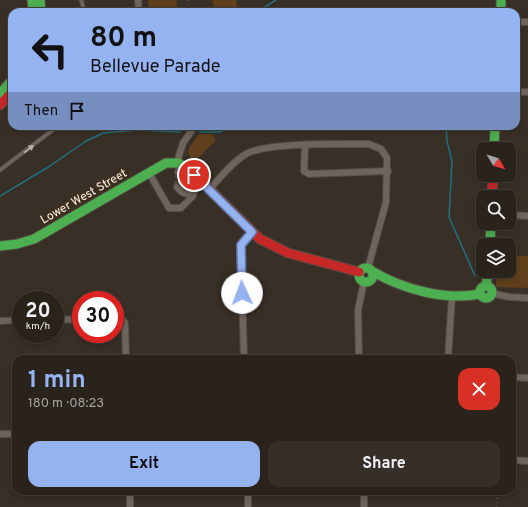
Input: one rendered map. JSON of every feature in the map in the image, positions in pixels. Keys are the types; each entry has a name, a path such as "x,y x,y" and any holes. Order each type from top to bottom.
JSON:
{"main road":[{"path":"0,94 8,85"},
{"path":"0,105 8,96"},
{"path":"494,142 495,130"},
{"name":"Lower West Street","path":"0,246 34,240 166,163 179,166"},
{"path":"179,166 202,183 260,239 288,253 359,272"},
{"path":"393,281 367,281 359,278 359,272 363,268 370,269 393,281 428,293 452,295 476,296 486,291 487,278"},
{"path":"367,281 373,276 370,269"}],"street":[{"path":"179,166 182,143 192,130"},
{"path":"209,190 239,159 248,153 268,147 374,144 386,154 388,171 386,202 370,269"},
{"path":"305,146 304,171 309,174 388,171"},
{"path":"149,173 170,208 181,208 193,196 194,190"},
{"path":"177,187 186,195 190,194 202,183"},
{"path":"516,215 528,216"},
{"path":"244,355 240,253 241,245 252,232"},
{"path":"359,355 358,310 367,281"},
{"path":"486,291 509,297 528,298"},
{"path":"448,355 452,295"},
{"path":"0,320 12,320"},
{"path":"124,323 126,329 126,355"},
{"path":"516,377 528,378"},
{"path":"0,434 12,434"},
{"path":"516,460 528,461"},
{"path":"130,495 130,507"},
{"path":"248,495 248,507"},
{"path":"364,495 364,507"}],"lane":[{"path":"0,170 53,130"}],"path":[{"path":"497,507 498,495"}],"shaded area":[{"path":"148,0 176,0 178,8 149,8"},
{"path":"212,0 236,0 238,8 214,8"},
{"path":"199,134 212,134 216,140 194,162 190,158 188,151"},
{"path":"516,255 528,256 528,288 496,287 497,278 516,278"}],"waterway":[{"path":"263,8 276,0"},
{"path":"0,196 50,166 86,141 103,133 138,130 180,132"},
{"path":"200,132 219,132 226,130"},
{"path":"446,130 447,141 452,161 449,217 475,276"}],"tunnel":[{"path":"177,187 178,172"}],"traffic: fast":[{"path":"32,0 33,8"},
{"path":"40,0 41,8"},
{"path":"501,0 501,8"},
{"path":"0,94 8,85"},
{"path":"494,142 495,130"},
{"path":"0,246 17,244 34,239 166,163 179,163 196,176"},
{"path":"490,238 491,230"},
{"path":"363,268 369,268 373,272 373,275 373,278 369,282 363,282 359,278 359,272 363,268"},
{"path":"372,271 410,288 438,295 467,296 480,294"},
{"path":"486,286 487,278"},
{"path":"486,286 490,288 492,292 490,296 486,298 482,296 480,292 482,288 486,286"}],"traffic: jam":[{"path":"0,105 8,96"},
{"path":"196,176 260,239 288,253 359,272"},
{"path":"492,190 493,182"}],"route":[{"path":"194,175 252,232 241,245 242,293"}]}
